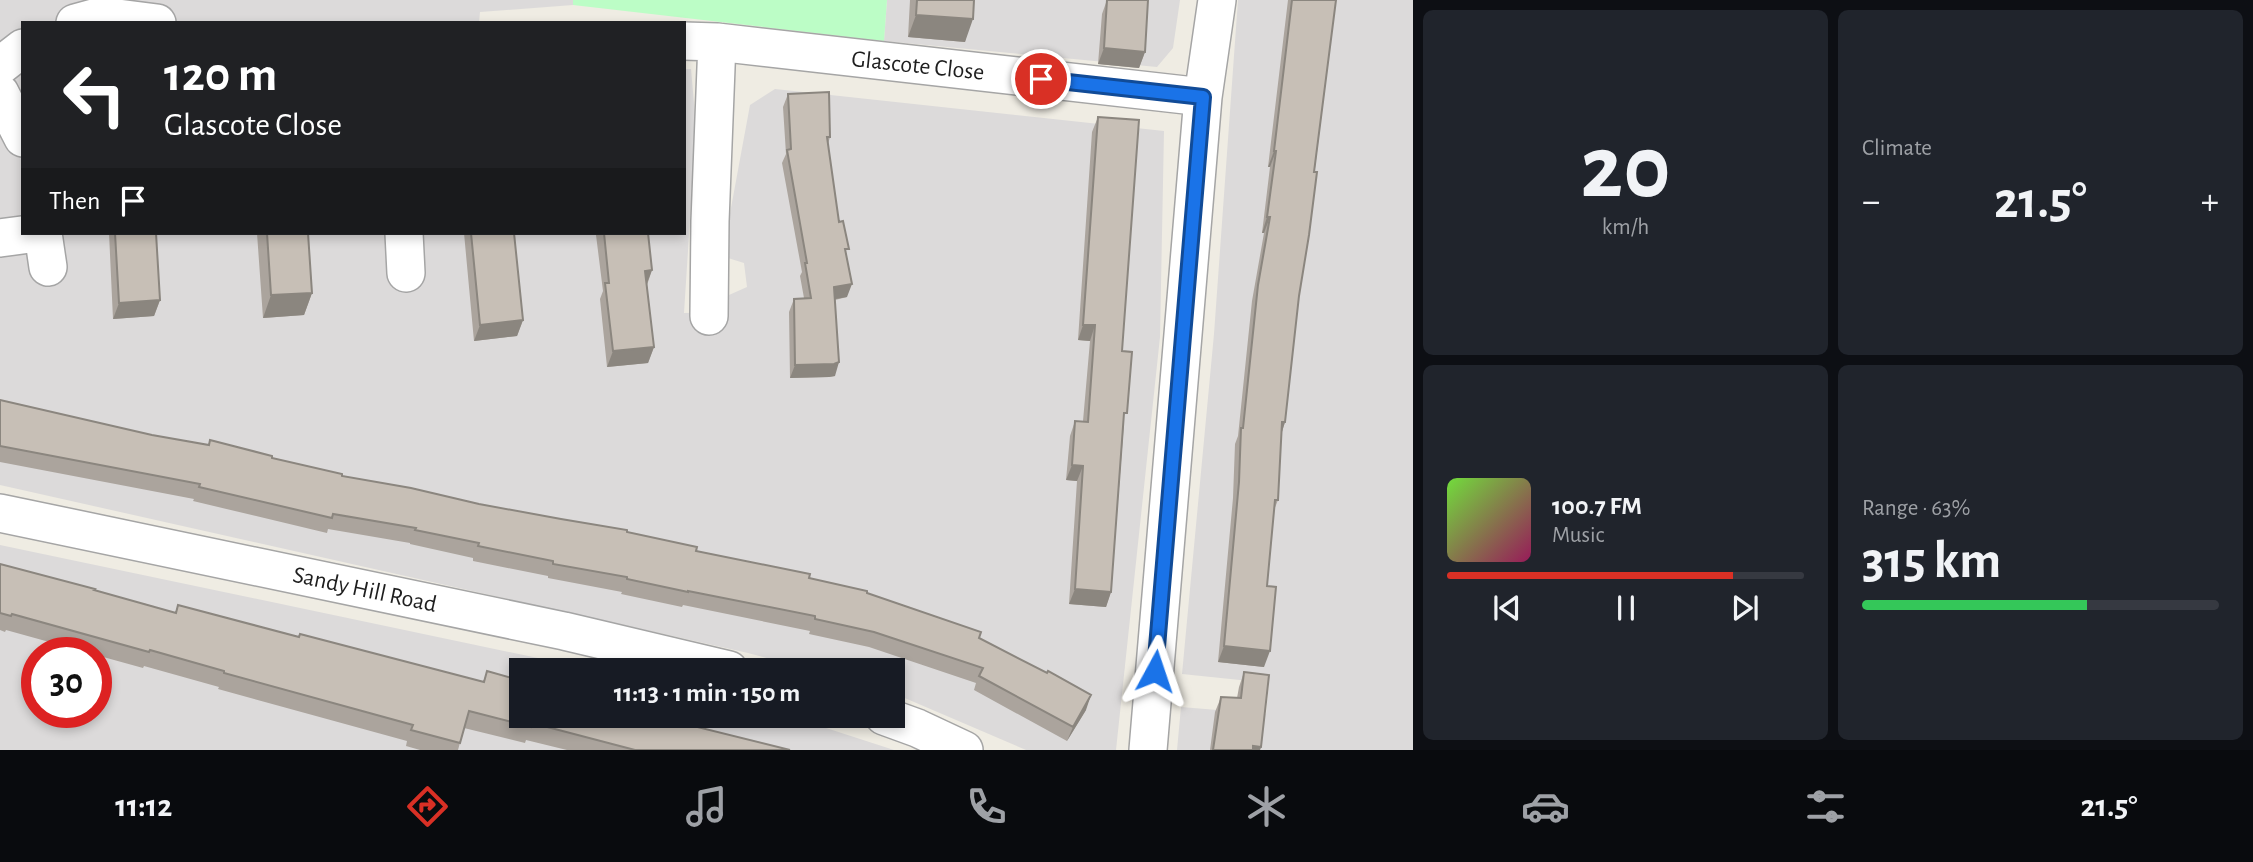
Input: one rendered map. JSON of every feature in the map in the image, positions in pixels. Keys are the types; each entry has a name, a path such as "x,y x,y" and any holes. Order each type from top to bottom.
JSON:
{"street":[{"path":"1148,750 1203,97 1217,0"},
{"path":"82,21 101,16 141,21"},
{"name":"Glascote Close","path":"709,316 710,221 701,42 1203,97"},
{"path":"0,66 21,50"},
{"path":"0,93 21,134"},
{"path":"0,238 22,235"},
{"path":"404,235 406,272"},
{"name":"Sandy Hill Road","path":"0,513 564,631 678,658"},
{"path":"905,724 964,750"}],"shaded area":[{"path":"0,0 573,0 573,5 480,12 479,21 21,21 21,235 686,235 686,69 691,69 696,126 684,313 728,312 729,295 747,287 744,263 728,258 726,235 750,105 775,89 1164,131 1160,337 1116,750 1026,750 905,698 905,658 767,658 0,485"},
{"path":"887,0 1180,0 1173,48 1157,67 884,41"},
{"path":"1238,0 1413,0 1413,750 1177,750 1181,707 1266,714 1269,683 1182,674 1214,334"},
{"path":"0,545 538,658 509,658 509,728 826,728 894,750 0,750"}],"green space":[{"path":"573,0 887,0 884,41 573,5"}],"building":[{"path":"917,0 974,0 973,19 916,15"},
{"path":"1107,0 1148,0 1145,52 1104,48"},
{"path":"1292,0 1336,0 1314,172 1317,172 1309,235 1299,296 1285,422 1282,422 1278,500 1275,500 1267,586 1276,587 1270,651 1224,646 1239,482 1241,428 1258,285 1270,217 1267,217"},
{"path":"829,92 830,137 827,137 839,222 843,221 849,249 845,249 852,284 834,287 839,362 795,365 794,299 811,298 787,150 791,149 788,94"},
{"path":"1098,117 1139,120 1122,351 1132,352 1127,413 1124,413 1111,592 1075,589 1083,466 1072,465 1075,421 1088,422 1095,325 1083,325"},
{"path":"115,235 156,235 160,300 119,303"},
{"path":"267,235 308,235 312,293 271,295"},
{"path":"471,235 514,235 523,320 480,325"},
{"path":"604,235 648,235 652,270 645,271 654,347 613,351 605,283 609,283"},
{"path":"0,400 152,435 209,445 210,440 342,476 627,530 697,547 696,551 810,574 809,578 867,591 981,632 979,638 1091,695 1073,727 979,676 983,668 874,632 815,619 815,616 553,564 553,561 478,546 479,543 415,530 416,528 333,514 332,518 199,487 200,484 0,446"},
{"path":"0,564 176,613 178,605 484,682 487,671 509,677 509,721 469,711 460,743 411,730 413,725 150,650 149,652 112,642 112,637 95,637 0,613"},
{"path":"1244,672 1269,675 1261,747 1253,746 1253,750 1213,750 1221,697 1241,698"},
{"path":"551,728 701,728 790,750 635,750"}],"route":[{"path":"1041,79 1203,97 1155,671"}]}
